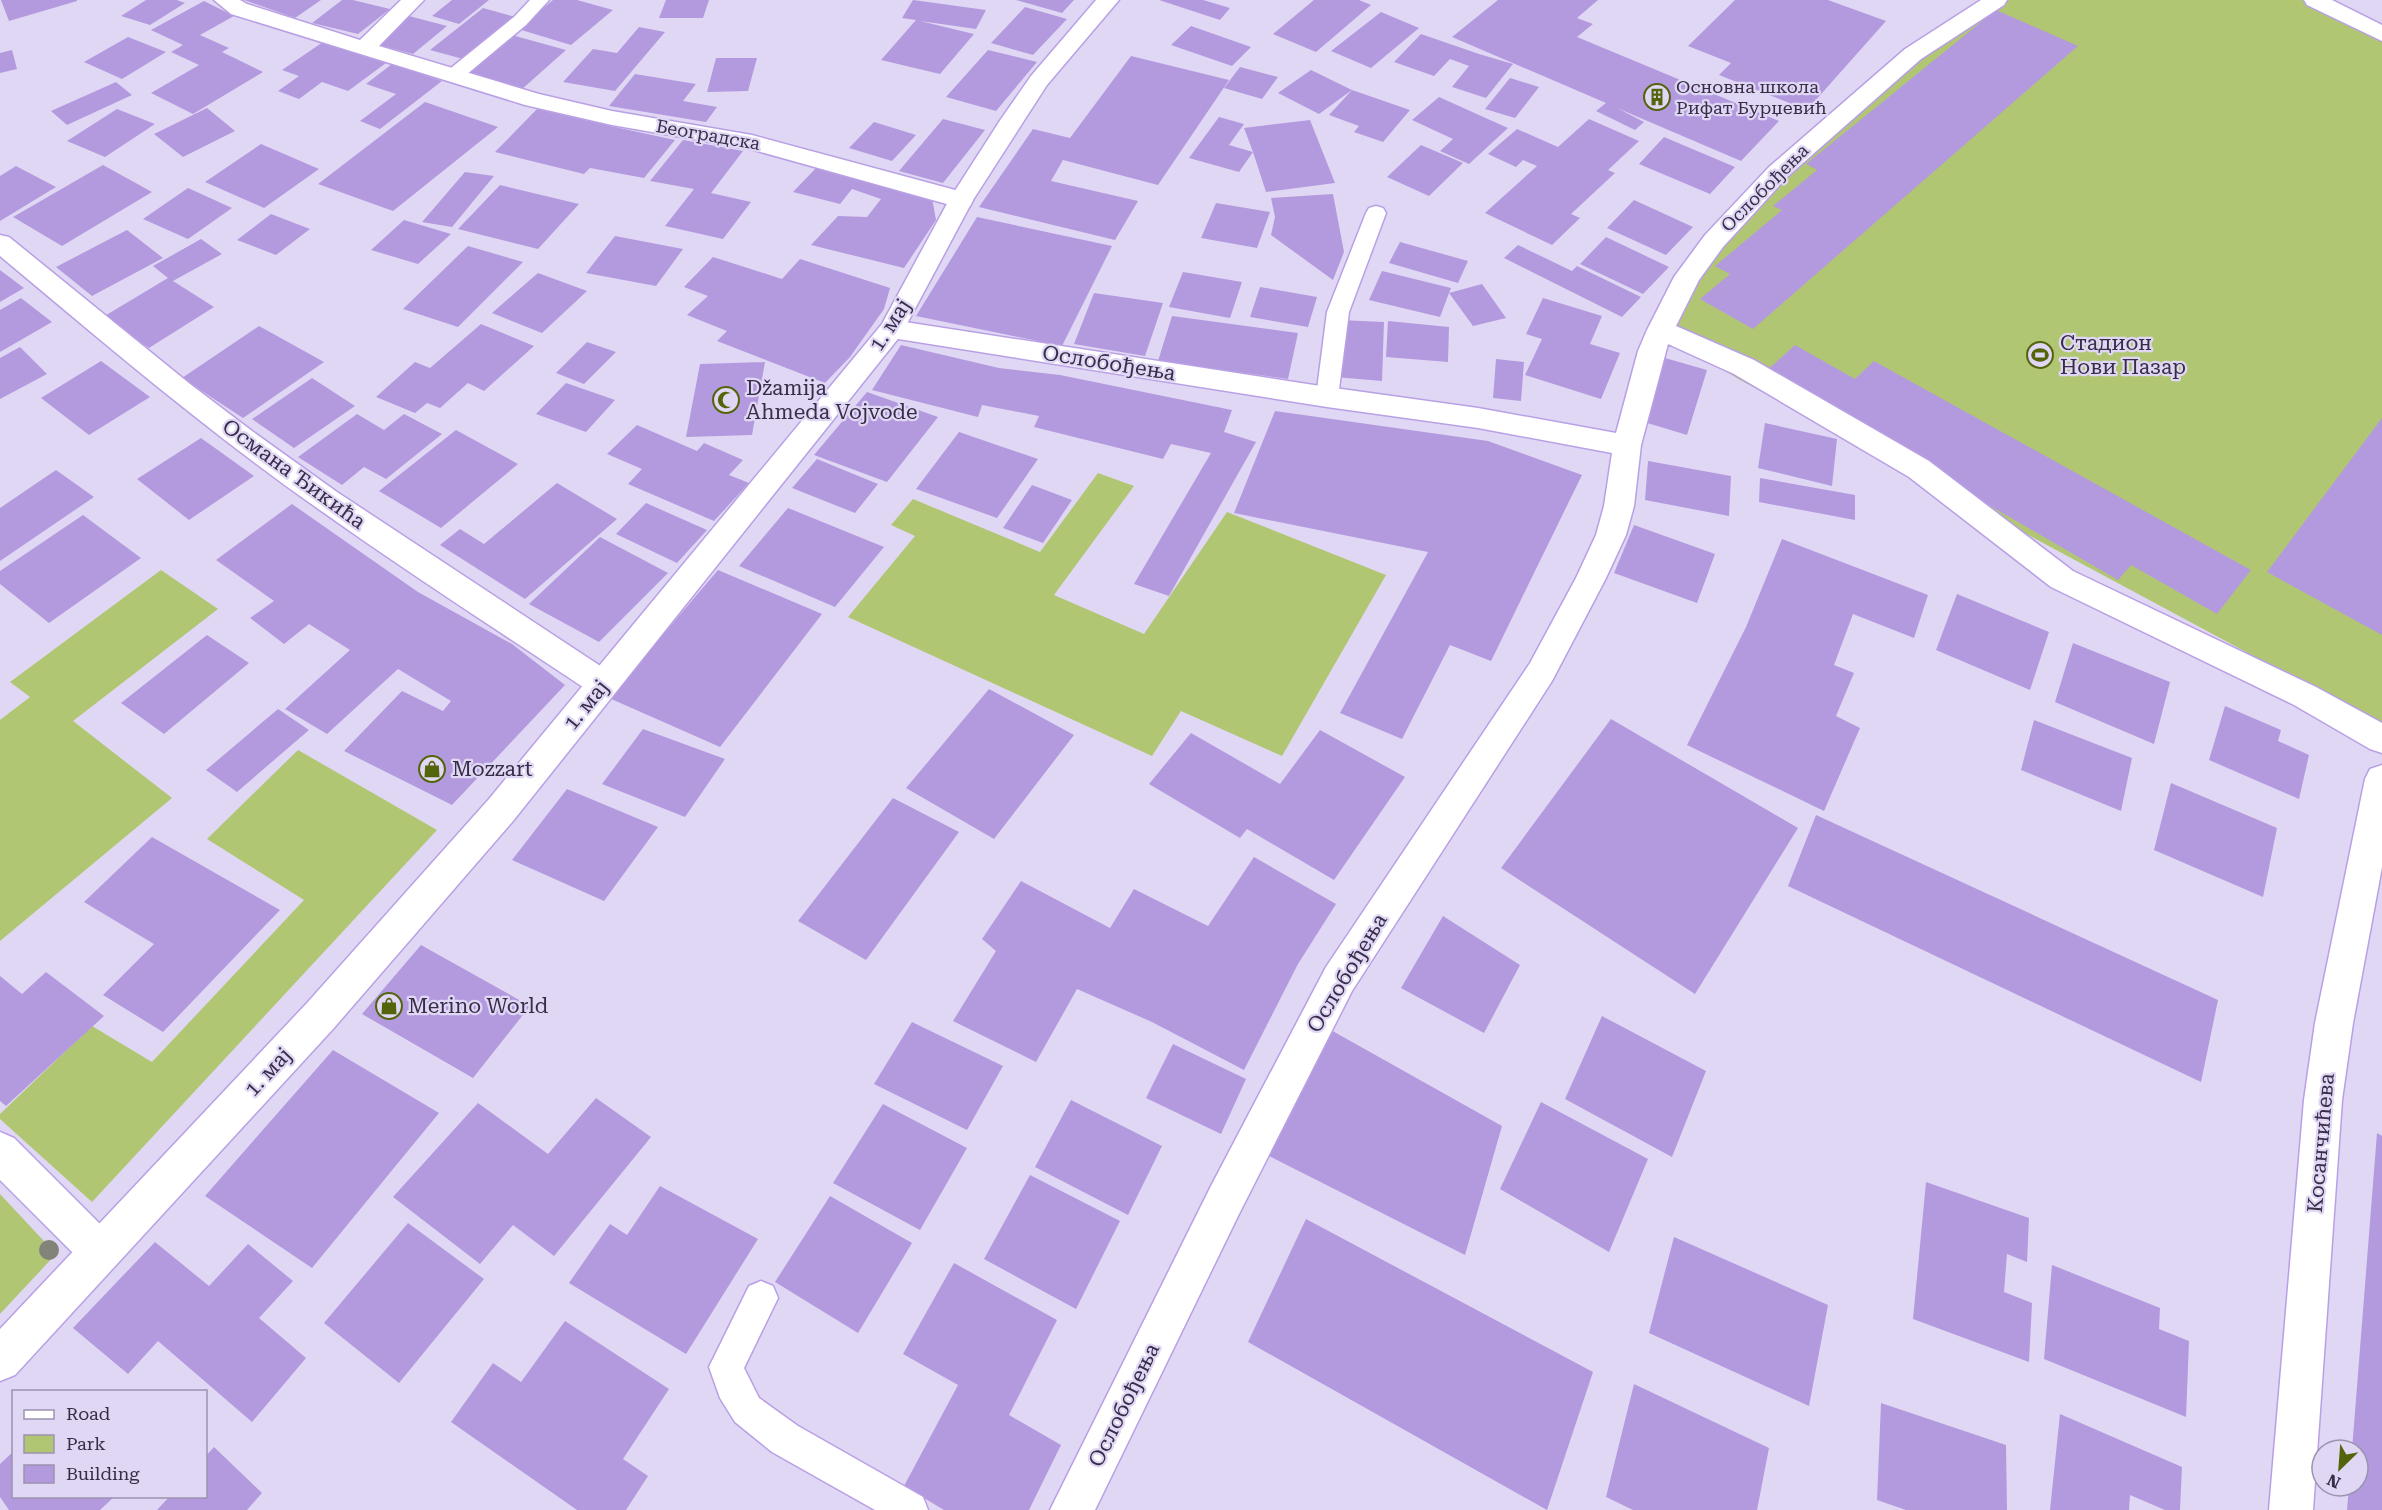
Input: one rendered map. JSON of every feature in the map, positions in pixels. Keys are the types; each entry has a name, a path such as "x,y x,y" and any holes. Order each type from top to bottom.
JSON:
{"street":[{"name":"Београдска","path":"225,0 239,9 533,100 603,117 752,141 962,200"},
{"path":"364,48 413,0"},
{"name":"1. мај","path":"0,1360 320,1016 501,810 892,329 962,200 1039,81 1108,0"},
{"name":"Ослобођења","path":"1072,1510 1235,1179 1339,980 1541,672 1586,588 1611,535 1619,506 1628,445 1651,351 1687,277 1714,240 1778,171 1913,54 1996,0"},
{"path":"2315,0 2382,34"},
{"name":"Османа Ђикића","path":"0,243 180,391 242,438 327,500 603,684"},
{"name":"Ослобођења","path":"892,329 1327,397 1478,418 1628,445"},
{"path":"1660,330 1744,367 1919,469 2062,579 2305,696 2382,739"},
{"name":"Косанчићева","path":"2291,1510 2323,1100 2334,1023 2382,780"},
{"path":"0,1152 100,1252"}],"lane":[{"path":"453,76 520,21 540,0"},
{"path":"1327,397 1338,312 1376,213"},
{"path":"761,1298 726,1366 732,1386 747,1410 785,1439 910,1510"}],"green space":[{"name":"Стадион Нови Пазар","path":"1999,0 2315,0 2382,33 2382,725 1740,380 1657,330 1687,277 1840,115"},
{"path":"1098,473 1134,486 1054,595 1144,634 1227,512 1386,575 1282,756 1181,711 1152,756 848,617 915,536 891,525 913,499 1040,552"},
{"path":"161,570 218,609 73,721 172,798 0,941 0,720 30,697 10,682"},
{"path":"298,750 437,830 92,1202 0,1119 0,1114 92,1026 152,1062 304,900 207,839"},
{"path":"0,1194 56,1254 0,1314"}],"building":[{"path":"1,0 77,0 77,1 9,21"},
{"path":"146,0 177,0 185,3 150,25 121,16"},
{"path":"244,0 321,0 295,18"},
{"path":"342,0 353,0 390,9 358,34 312,23"},
{"path":"452,0 489,0 459,24 432,16"},
{"path":"553,0 577,0 613,10 571,45 518,29"},
{"path":"666,0 709,0 703,18 659,18"},
{"path":"913,0 986,10 976,29 920,21 974,34 940,74 881,60 916,20 902,18"},
{"path":"1016,0 1074,0 1062,13"},
{"path":"1159,0 1203,0 1230,8 1220,20"},
{"path":"1314,0 1359,0 1371,5 1316,52 1273,34"},
{"name":"Основна школа Рифат Бурџевић","path":"1498,0 1598,0 1577,18 1593,24 1577,37 1779,121 1741,161 1617,108 1644,122 1635,130 1596,111 1606,103 1452,37"},
{"path":"1735,0 1828,0 1886,21 1807,110 1719,75 1731,63 1688,46"},
{"path":"204,1 234,16 200,35 229,48 222,52 263,72 193,114 151,93 199,65 171,52 183,45 151,30"},
{"path":"1025,7 1067,19 1033,55 991,43"},
{"path":"483,8 515,17 463,59 430,50"},
{"path":"1996,10 2078,46 1753,329 1700,299 1730,274 1715,266 1782,210 1773,206 1817,170 1806,164"},
{"path":"1381,12 1419,28 1371,68 1331,51"},
{"path":"409,16 447,26 413,54 375,44"},
{"path":"1191,26 1251,47 1232,66 1171,45"},
{"path":"639,27 665,32 615,91 563,82 593,49 617,53"},
{"path":"508,34 566,50 521,90 461,74"},
{"path":"1421,34 1513,64 1486,98 1452,87 1469,66 1450,59 1434,76 1394,62"},
{"path":"128,37 166,52 122,79 84,62"},
{"path":"323,42 386,63 348,91 322,82 299,99 278,91 299,76 282,70"},
{"path":"12,50 17,69 0,73 0,53"},
{"path":"988,50 1037,62 996,111 946,97"},
{"path":"1131,56 1229,80 1158,185 1063,160 1051,181 1138,201 1115,240 979,207 1033,129 1070,138"},
{"path":"716,58 757,58 748,91 707,92"},
{"path":"392,64 442,81 380,129 360,121 396,94 366,84"},
{"path":"1240,67 1278,77 1262,99 1224,88"},
{"path":"1311,70 1352,90 1319,114 1278,93"},
{"path":"635,74 696,84 683,101 717,107 706,122 609,106"},
{"path":"1510,78 1539,87 1515,118 1485,109"},
{"path":"116,82 132,95 67,125 51,111"},
{"path":"1352,90 1410,110 1383,142 1354,132 1359,126 1329,115"},
{"path":"1439,97 1508,128 1469,164 1440,151 1453,139 1412,120"},
{"path":"425,102 498,127 393,211 318,184"},
{"path":"207,108 235,131 183,157 154,134"},
{"path":"117,109 155,124 105,157 67,141"},
{"path":"537,109 675,140 644,178 590,168 584,174 495,152"},
{"path":"1219,117 1244,124 1229,145 1253,152 1239,172 1189,158"},
{"path":"943,119 985,130 943,183 899,171"},
{"path":"1589,119 1639,141 1608,170 1615,173 1571,214 1580,218 1552,245 1485,213 1537,166 1523,160 1516,167 1488,154 1517,129 1558,147"},
{"path":"1310,120 1335,183 1266,192 1244,128"},
{"path":"874,122 916,135 892,161 849,148"},
{"path":"1664,137 1735,167 1710,194 1639,164"},
{"path":"683,140 743,151 711,193 751,202 723,239 665,226 694,189 650,181"},
{"path":"261,144 319,169 264,208 205,182"},
{"path":"1421,145 1463,163 1429,196 1387,177"},
{"path":"103,165 152,192 62,246 13,217"},
{"path":"16,166 56,187 0,221 0,176"},
{"path":"816,168 864,178 932,198 936,220 904,268 811,245 838,216 867,217 881,199 852,189 840,204 793,192"},
{"path":"465,172 494,176 452,227 422,222"},
{"path":"500,185 579,204 538,249 458,229"},
{"path":"188,188 232,208 188,239 143,219"},
{"path":"1333,194 1344,252 1333,280 1271,235 1275,217 1271,198"},
{"path":"1634,200 1693,227 1666,255 1607,228"},
{"path":"1216,203 1270,212 1257,248 1201,238"},
{"path":"271,214 310,229 276,255 237,240"},
{"path":"977,217 1112,246 1062,346 916,316"},
{"path":"404,220 451,234 418,264 371,250"},
{"path":"127,230 163,258 92,296 56,267"},
{"path":"615,236 683,249 656,286 586,273"},
{"path":"1606,237 1669,267 1643,294 1580,264"},
{"path":"201,239 222,254 173,281 214,307 149,348 103,317 168,278 153,266"},
{"path":"1400,242 1468,261 1458,283 1389,263"},
{"path":"1518,245 1572,271 1577,266 1641,297 1622,317 1504,258"},
{"path":"468,246 523,262 458,327 403,309"},
{"path":"713,257 782,279 800,259 890,288 884,309 850,357 825,383 717,341 727,331 687,315 708,296 684,287"},
{"path":"0,270 24,288 0,302"},
{"path":"1382,271 1451,288 1440,317 1369,300"},
{"path":"1183,272 1242,282 1230,318 1169,307"},
{"path":"538,273 587,291 542,333 492,313"},
{"path":"1482,284 1506,318 1473,326 1449,293"},
{"path":"1260,287 1317,297 1308,327 1250,317"},
{"path":"1094,293 1163,303 1145,356 1074,344"},
{"path":"21,298 52,322 0,352 0,310"},
{"path":"1543,298 1602,316 1590,344 1620,353 1601,399 1525,375 1542,339 1526,334"},
{"path":"1172,316 1298,333 1288,379 1158,361"},
{"path":"1339,320 1384,322 1382,381 1335,377"},
{"path":"1388,321 1449,327 1448,362 1386,357"},
{"path":"481,324 534,346 484,391 468,383 440,408 427,403 415,413 376,397 415,362 430,368"},
{"path":"259,326 324,362 243,418 182,378"},
{"path":"587,342 616,352 584,384 556,373"},
{"path":"901,345 999,368 1060,375 1232,410 1224,432 1256,442 1169,596 1134,584 1211,453 1171,444 1163,459 1034,427 1039,416 982,405 978,417 872,390"},
{"path":"1795,345 1855,379 1874,361 2251,570 2217,614 2131,565 2118,580 1763,374"},
{"path":"20,347 47,374 0,399 0,358"},
{"path":"1665,358 1707,370 1687,435 1644,422"},
{"path":"1496,359 1524,362 1521,401 1493,398"},
{"path":"101,361 150,397 89,435 41,398"},
{"name":"Džamija Ahmeda Vojvode","path":"765,362 752,435 686,437 700,364"},
{"path":"312,378 355,406 294,448 252,419"},
{"path":"566,383 615,400 586,432 536,414"},
{"path":"867,392 938,417 887,482 814,455"},
{"path":"1275,411 1488,441 1582,475 1491,661 1450,645 1402,739 1340,713 1428,552 1234,513"},
{"path":"357,414 384,430 404,414 442,434 386,479 364,467 342,485 298,457"},
{"path":"2382,418 2382,635 2267,572"},
{"path":"1765,423 1837,439 1832,486 1758,468"},
{"path":"637,425 697,451 704,443 743,460 729,475 749,483 714,521 628,484 642,469 607,454"},
{"path":"456,430 518,464 441,528 379,491"},
{"path":"959,432 1038,459 997,518 916,489"},
{"path":"201,438 254,476 189,520 137,479"},
{"path":"817,459 878,484 855,513 792,488"},
{"path":"1648,461 1731,476 1729,516 1645,500"},
{"path":"56,470 94,497 0,561 0,508"},
{"path":"1760,478 1855,495 1855,520 1759,502"},
{"path":"557,483 617,519 525,599 440,545 460,529 484,544"},
{"path":"1032,485 1072,500 1043,543 1003,528"},
{"path":"646,503 707,530 677,563 616,534"},
{"path":"292,504 418,592 512,644 565,685 452,805 344,751 402,691 443,711 451,701 398,669 327,734 285,709 350,650 309,624 284,644 250,618 274,601 216,560"},
{"path":"788,508 884,547 835,607 739,566"},
{"path":"83,515 141,558 49,623 0,584 0,571"},
{"path":"1634,525 1715,554 1697,603 1614,573"},
{"path":"600,537 668,573 599,642 529,604"},
{"path":"1782,539 1928,595 1914,638 1853,614 1834,665 1854,673 1836,716 1860,728 1824,811 1687,745 1746,627"},
{"path":"718,570 822,614 720,747 609,698"},
{"path":"1957,594 2049,632 2030,690 1936,650"},
{"path":"207,635 249,663 164,734 121,703"},
{"path":"2073,643 2170,682 2154,744 2055,702"},
{"path":"989,689 1074,735 994,839 906,788"},
{"path":"2225,706 2281,730 2278,741 2309,755 2299,799 2209,760"},
{"path":"278,709 309,730 237,792 206,770"},
{"path":"1611,719 1798,828 1695,994 1501,868"},
{"path":"2034,720 2132,758 2121,811 2021,770"},
{"path":"643,729 725,759 685,817 602,784"},
{"path":"1320,730 1405,777 1334,880 1247,829 1240,838 1149,784 1191,733 1280,784"},
{"path":"2171,783 2277,828 2263,897 2154,850"},
{"path":"567,789 658,827 604,901 512,860"},
{"path":"893,798 959,832 866,960 798,921"},
{"path":"1816,815 2218,1000 2201,1082 1788,886"},
{"path":"152,837 280,910 163,1032 103,995 154,944 84,902"},
{"path":"1254,857 1336,904 1298,964 1244,1070 1152,1022 1077,989 1036,1062 953,1021 996,951 982,939 1021,881 1110,928 1134,889 1208,926"},
{"path":"1443,916 1520,965 1484,1033 1401,988"},
{"path":"421,945 530,1006 473,1078 362,1014"},
{"path":"46,972 104,1016 6,1106 0,1101 0,976 22,994"},
{"path":"1602,1016 1706,1071 1672,1157 1565,1099"},
{"path":"912,1022 1003,1066 967,1130 874,1084"},
{"path":"1329,1029 1502,1126 1465,1255 1269,1156"},
{"path":"1173,1044 1246,1079 1221,1134 1146,1098"},
{"path":"333,1050 439,1113 312,1268 205,1196"},
{"path":"596,1098 651,1137 554,1256 513,1225 480,1264 393,1197 478,1103 548,1154"},
{"path":"1071,1100 1162,1146 1128,1215 1035,1167"},
{"path":"1541,1102 1648,1159 1609,1252 1500,1189"},
{"path":"883,1104 967,1148 920,1230 833,1183"},
{"path":"2377,1133 2382,1136 2382,1510 2347,1510 2348,1498 2370,1498 2370,1438 2353,1438"},
{"path":"1030,1175 1120,1221 1076,1309 984,1259"},
{"path":"1926,1182 2029,1218 2027,1262 2007,1254 2004,1292 2032,1303 2029,1362 1913,1319"},
{"path":"660,1186 758,1239 686,1354 569,1283 610,1224 627,1235"},
{"path":"830,1196 912,1243 858,1333 775,1282"},
{"path":"1306,1219 1593,1372 1547,1510 1248,1342"},
{"path":"408,1223 484,1279 399,1383 324,1323"},
{"path":"1674,1237 1828,1305 1809,1406 1649,1333"},
{"path":"155,1242 209,1286 248,1244 293,1281 259,1318 306,1358 252,1422 158,1341 128,1374 73,1328"},
{"path":"954,1263 1057,1320 1009,1415 1061,1445 1029,1510 944,1510 904,1486 958,1385 903,1354"},
{"path":"2052,1265 2160,1308 2159,1329 2189,1341 2186,1417 2044,1359"},
{"path":"565,1321 669,1389 623,1459 648,1476 626,1510 577,1510 451,1422 493,1363 521,1382"},
{"path":"1634,1384 1769,1448 1757,1510 1633,1510 1606,1497"},
{"path":"1881,1403 2006,1445 2007,1510 1906,1510 1877,1500"},
{"path":"2060,1414 2182,1467 2180,1510 2165,1510 2130,1495 2129,1510 2050,1510"},
{"path":"214,1447 262,1493 247,1510 157,1510 168,1498 207,1498 207,1455"},
{"path":"12,1453 12,1498 113,1498 100,1510 9,1510 0,1497 0,1464"}],"place":[{"name":"Основна школа Рифат Бурџевић","path":"1657,97"},
{"name":"Стадион Нови Пазар","path":"2040,355"},
{"name":"Džamija Ahmeda Vojvode","path":"726,400"},
{"name":"Mozzart","path":"432,769"},
{"name":"Merino World","path":"389,1006"}]}
